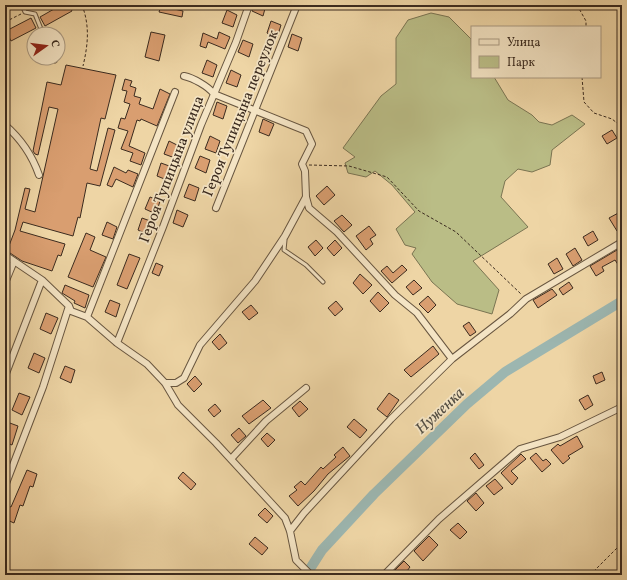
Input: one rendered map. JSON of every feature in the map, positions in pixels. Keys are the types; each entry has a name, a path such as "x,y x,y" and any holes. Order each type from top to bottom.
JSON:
{"street":[{"name":"Героя Тупицына улица","path":"117,343 214,94 236,42 249,5"},
{"name":"Героя Тупицына переулок","path":"216,208 256,112 297,5"},
{"path":"184,76 190,77 211,90 214,94 306,131 312,144 302,164 305,171 306,197 309,208 337,232 395,295 417,313 452,359"},
{"name":"Героя Тупицына улица","path":"87,317 175,92"},
{"path":"5,125 14,132 26,148 39,175"},
{"path":"165,384 176,383 184,378 200,345 255,281 285,236 306,197"},
{"path":"290,531 304,513 392,419 452,359 510,314 526,299 622,242"},
{"path":"5,255 42,280 75,313 87,317 117,343 147,364 165,384 178,405 231,459 285,518 290,531 296,560 308,572"},
{"path":"5,283 14,261"},
{"path":"5,376 42,280"},
{"path":"5,486 43,387 69,306"},
{"path":"231,459 266,421 306,388"},
{"path":"384,575 439,519 520,449 560,437 622,407"}],"lane":[{"path":"22,5 25,12 35,14 40,26"},
{"path":"285,236 284,250 306,266 323,282"}],"path":[{"path":"82,5 87,18 88,43 83,66"},
{"path":"577,5 586,21 586,26"},
{"path":"5,22 25,12"},
{"path":"582,78 584,102 594,113 612,119 622,127"},
{"path":"302,164 349,166 387,178 419,211 456,232 526,299"},
{"path":"590,575 622,543"}],"green space":[{"path":"431,13 449,17 471,39 471,78 495,78 508,100 532,115 539,122 552,125 572,115 585,124 552,150 550,165 532,172 518,169 505,181 501,197 528,227 473,261 499,290 492,314 457,304 432,282 412,254 416,248 405,245 396,229 415,212 392,185 375,171 366,177 348,173 345,163 355,157 343,148 381,96 396,84 396,38 408,20"}],"building":[{"path":"61,5 69,5 72,11 45,26 40,17"},
{"path":"254,5 266,5 263,16 252,11"},
{"path":"161,6 183,11 182,17 159,12"},
{"path":"227,10 237,15 233,27 222,23"},
{"path":"31,18 35,26 26,26 26,33 11,41 6,31"},
{"path":"271,21 281,25 277,38 267,33"},
{"path":"151,32 165,35 159,61 145,57"},
{"path":"219,32 230,37 225,49 208,42 206,48 200,46 203,33 217,39"},
{"path":"292,34 302,38 298,51 288,47"},
{"path":"243,40 253,44 249,57 238,52"},
{"path":"207,60 217,65 213,77 202,73"},
{"path":"66,65 116,75 105,119 101,118 90,169 97,171 108,128 115,130 100,186 87,183 80,218 78,217 73,236 23,222 20,231 65,244 61,256 58,255 52,271 22,261 7,251 15,230 25,188 30,189 25,209 35,212 58,109 49,107 38,155 35,154 33,151 47,82 61,85"},
{"path":"231,70 241,75 237,87 226,83"},
{"path":"125,79 132,81 130,86 136,88 134,96 141,98 139,104 153,109 160,89 170,94 157,126 141,119 140,121 137,120 129,146 145,153 141,165 130,161 133,153 121,149 128,131 118,128 121,118 125,119 130,104 124,102 127,91 122,90"},
{"path":"217,102 227,106 223,119 213,115"},
{"path":"263,119 274,124 269,136 259,132"},
{"path":"612,130 617,138 607,144 602,136"},
{"path":"210,136 220,141 216,153 205,149"},
{"path":"169,141 179,146 175,158 164,154"},
{"path":"200,156 210,160 206,173 195,168"},
{"path":"161,163 172,167 167,180 157,176"},
{"path":"114,167 126,173 128,170 138,174 133,187 116,179 112,187 107,185"},
{"path":"189,184 199,188 195,201 184,197"},
{"path":"327,186 335,195 324,205 316,196"},
{"path":"150,197 160,201 156,214 145,209"},
{"path":"177,210 188,215 183,227 173,223"},
{"path":"622,211 622,227 617,231 609,218"},
{"path":"342,215 352,225 344,232 334,221"},
{"path":"142,218 153,222 148,235 138,230"},
{"path":"107,222 117,227 113,239 102,235"},
{"path":"369,226 376,235 370,239 373,244 366,250 356,236"},
{"path":"593,231 598,240 588,246 583,237"},
{"path":"86,233 95,237 90,250 106,257 93,287 68,277"},
{"path":"316,240 323,248 315,256 308,247"},
{"path":"335,240 342,248 334,256 327,248"},
{"path":"622,247 622,264 619,266 615,260 602,267 604,271 596,276 590,266"},
{"path":"575,248 582,260 573,266 566,254"},
{"path":"129,254 140,258 127,289 117,285"},
{"path":"557,258 563,269 554,274 548,264"},
{"path":"156,263 163,266 159,276 152,273"},
{"path":"402,265 407,270 392,283 381,271 387,266 393,273"},
{"path":"360,274 372,285 363,294 353,283"},
{"path":"414,280 422,288 413,295 406,287"},
{"path":"569,282 573,288 563,295 559,289"},
{"path":"65,285 89,295 85,308 74,303 75,301 62,293"},
{"path":"552,289 557,295 538,308 533,300"},
{"path":"378,292 389,303 380,312 370,301"},
{"path":"428,296 436,305 428,313 419,304"},
{"path":"110,300 120,304 116,317 105,312"},
{"path":"336,301 343,309 335,316 328,308"},
{"path":"251,305 258,313 249,320 242,312"},
{"path":"46,313 58,318 51,334 40,329"},
{"path":"469,322 476,332 470,336 463,326"},
{"path":"220,334 227,343 219,350 212,342"},
{"path":"433,346 439,354 411,377 404,370"},
{"path":"34,353 45,358 39,373 28,368"},
{"path":"65,366 75,370 71,383 60,378"},
{"path":"602,372 605,380 596,384 593,376"},
{"path":"195,376 202,384 194,392 187,384"},
{"path":"19,393 30,397 22,415 12,410"},
{"path":"389,393 399,400 387,417 377,409"},
{"path":"588,395 593,405 585,410 579,400"},
{"path":"263,400 271,408 249,424 242,416"},
{"path":"300,401 308,409 299,417 292,408"},
{"path":"215,404 221,411 214,417 208,410"},
{"path":"354,419 367,430 360,438 347,427"},
{"path":"7,422 18,426 12,445 5,442 5,429"},
{"path":"239,428 246,436 238,443 231,435"},
{"path":"267,433 275,440 268,447 261,439"},
{"path":"577,436 583,447 568,456 570,458 563,464 551,450 558,444 560,446"},
{"path":"343,447 350,456 328,474 314,491 298,506 289,496 297,490 294,487 301,481 305,485 321,467 323,469 336,457 334,455"},
{"path":"475,453 484,465 479,469 470,458"},
{"path":"536,453 543,461 546,459 551,464 542,472 530,458"},
{"path":"521,454 526,459 511,471 518,478 512,485 501,473"},
{"path":"27,470 37,474 33,487 30,486 23,506 20,505 14,523 5,519 5,514 8,506 11,507"},
{"path":"183,472 196,484 191,490 178,478"},
{"path":"495,479 503,488 494,495 486,486"},
{"path":"476,493 484,503 476,511 467,501"},
{"path":"265,508 273,516 267,523 258,515"},
{"path":"458,523 467,532 460,539 450,530"},
{"path":"429,536 438,545 423,561 414,551"},
{"path":"255,537 268,548 262,555 249,544"},
{"path":"404,561 410,567 407,571 411,575 390,575"}],"waterway":[{"name":"Нуженка","path":"306,575 322,550 374,494 467,404 505,372 622,301"}]}
